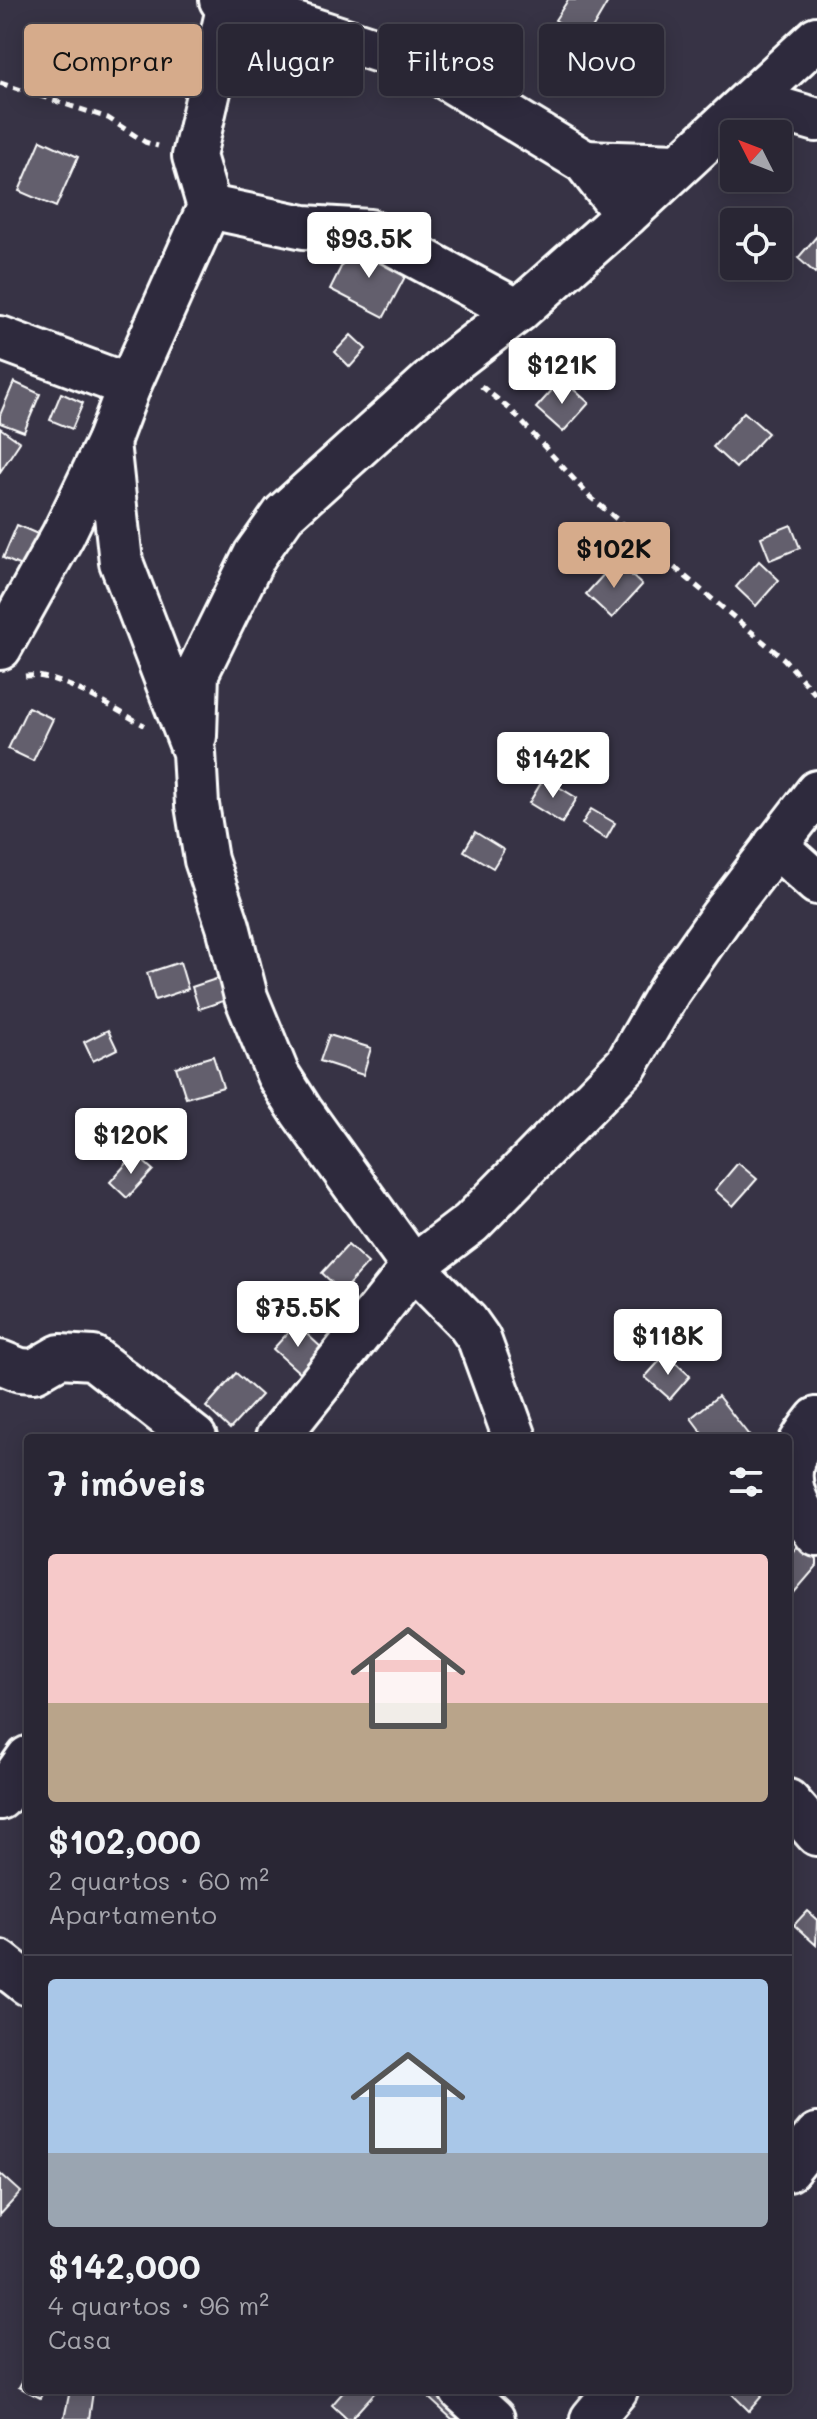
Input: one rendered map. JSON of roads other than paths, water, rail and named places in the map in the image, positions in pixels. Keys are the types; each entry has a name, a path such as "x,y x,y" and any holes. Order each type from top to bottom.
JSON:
{"street":[{"path":"6,663 108,442 129,386 209,207 194,156 227,1 426,66 585,162 626,215"},
{"path":"514,1434 479,1339 467,1322 413,1267 278,1075 246,997 228,926 206,860 197,805 194,752 197,673 255,555 284,514 452,362 518,311 626,215 817,38"},
{"path":"752,101 817,120"},
{"path":"585,162 679,165"},
{"path":"209,207 304,227 369,231 518,311"},
{"path":"0,338 129,386"},
{"path":"108,442 121,562 194,752"},
{"path":"280,1434 413,1267 471,1223 627,1064 669,991 817,792"},
{"path":"775,845 817,883"},
{"path":"0,1362 34,1371 60,1356 93,1358 190,1434"},
{"path":"792,1455 817,1419"},
{"path":"792,1486 801,1514 817,1535"},
{"path":"0,1798 24,1764"},
{"path":"792,1806 817,1834"},
{"path":"0,1962 24,1981"},
{"path":"792,2165 817,2135"},
{"path":"465,2394 493,2419"},
{"path":"592,2419 613,2394"}]}
